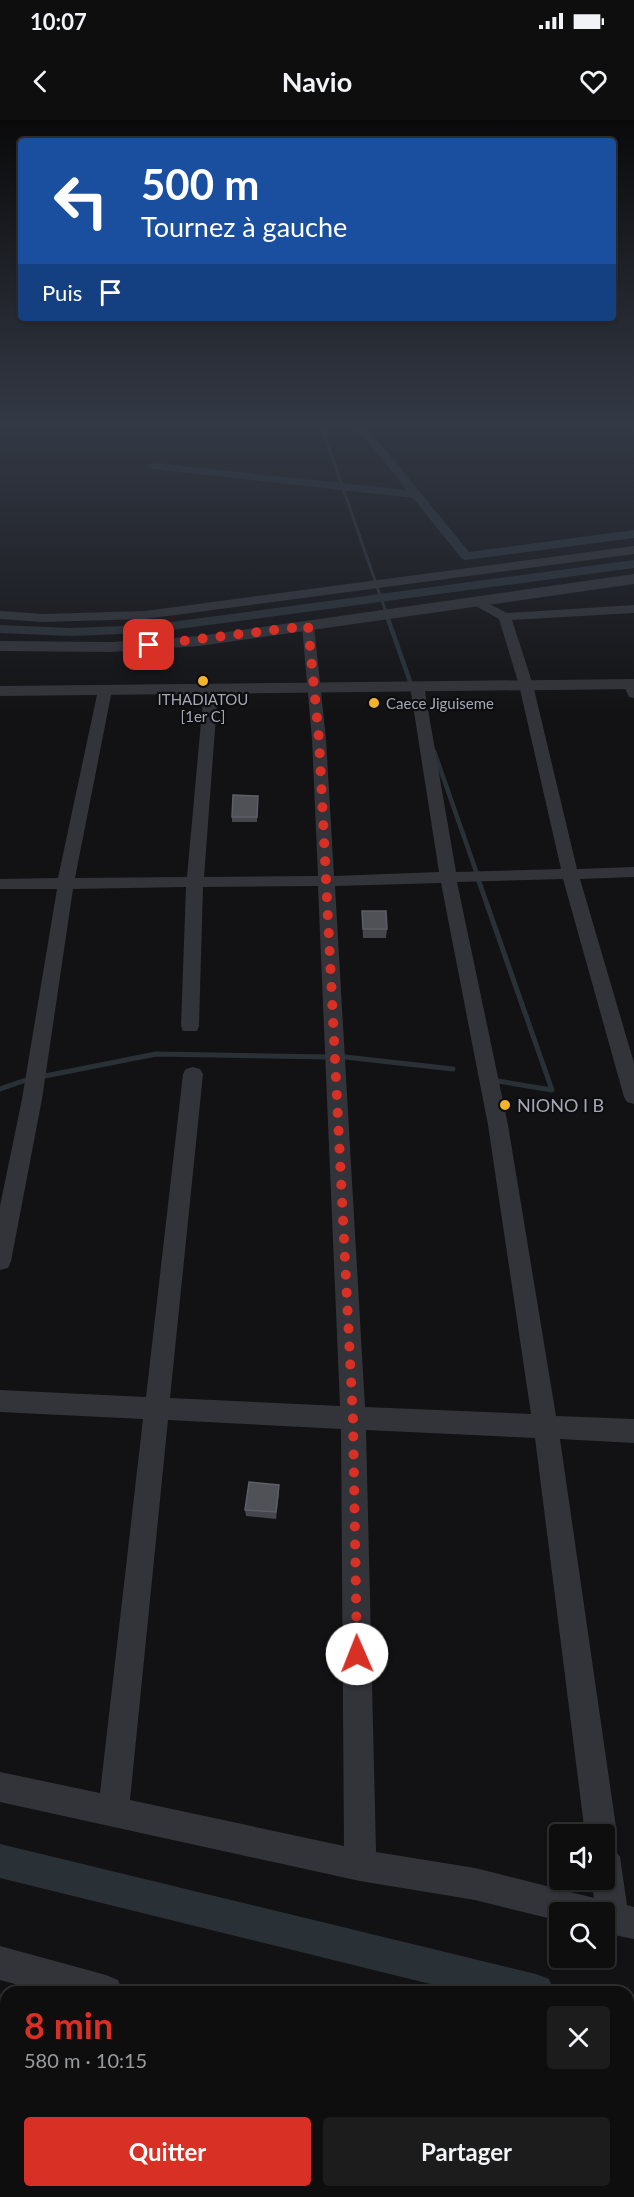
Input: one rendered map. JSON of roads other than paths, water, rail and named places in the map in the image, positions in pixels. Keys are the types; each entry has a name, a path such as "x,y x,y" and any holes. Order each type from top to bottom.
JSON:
{"street":[{"path":"0,615 44,618 145,615 634,550"},
{"path":"0,646 111,647 200,641 634,579"},
{"path":"478,602 506,617 634,609"},
{"path":"506,617 526,685 570,874 634,1097"},
{"path":"308,626 319,739 324,881 353,1419 360,1865"},
{"path":"0,1261 32,1099 66,882 105,690 111,647"},
{"path":"0,692 526,685 633,688"},
{"path":"417,686 448,878 498,1125 546,1429 601,1824"},
{"path":"190,1026 195,880 211,689"},
{"path":"0,884 195,880 324,881 634,873"},
{"path":"113,1811 193,1074"},
{"path":"0,1401 546,1429 634,1431"},
{"path":"0,1787 360,1865 475,1884 549,1903"},
{"path":"0,1963 84,1986"}],"waterway":[{"path":"355,522 389,621"},
{"path":"439,522 466,556 634,534"},
{"path":"0,629 70,632 149,629 634,564"},
{"path":"388,619 412,687"},
{"path":"434,751 477,874"},
{"path":"476,873 552,1090 498,1081"},
{"path":"45,1076 156,1054 327,1057"},
{"path":"345,1057 453,1069"},
{"path":"0,1089 26,1080"},
{"path":"0,1861 511,1986"}],"place":[{"name":"ITHADIATOU [1er C]","path":"203,681"},
{"name":"Caece Jiguiseme","path":"374,703"},
{"name":"NIONO I B","path":"505,1105"}]}
